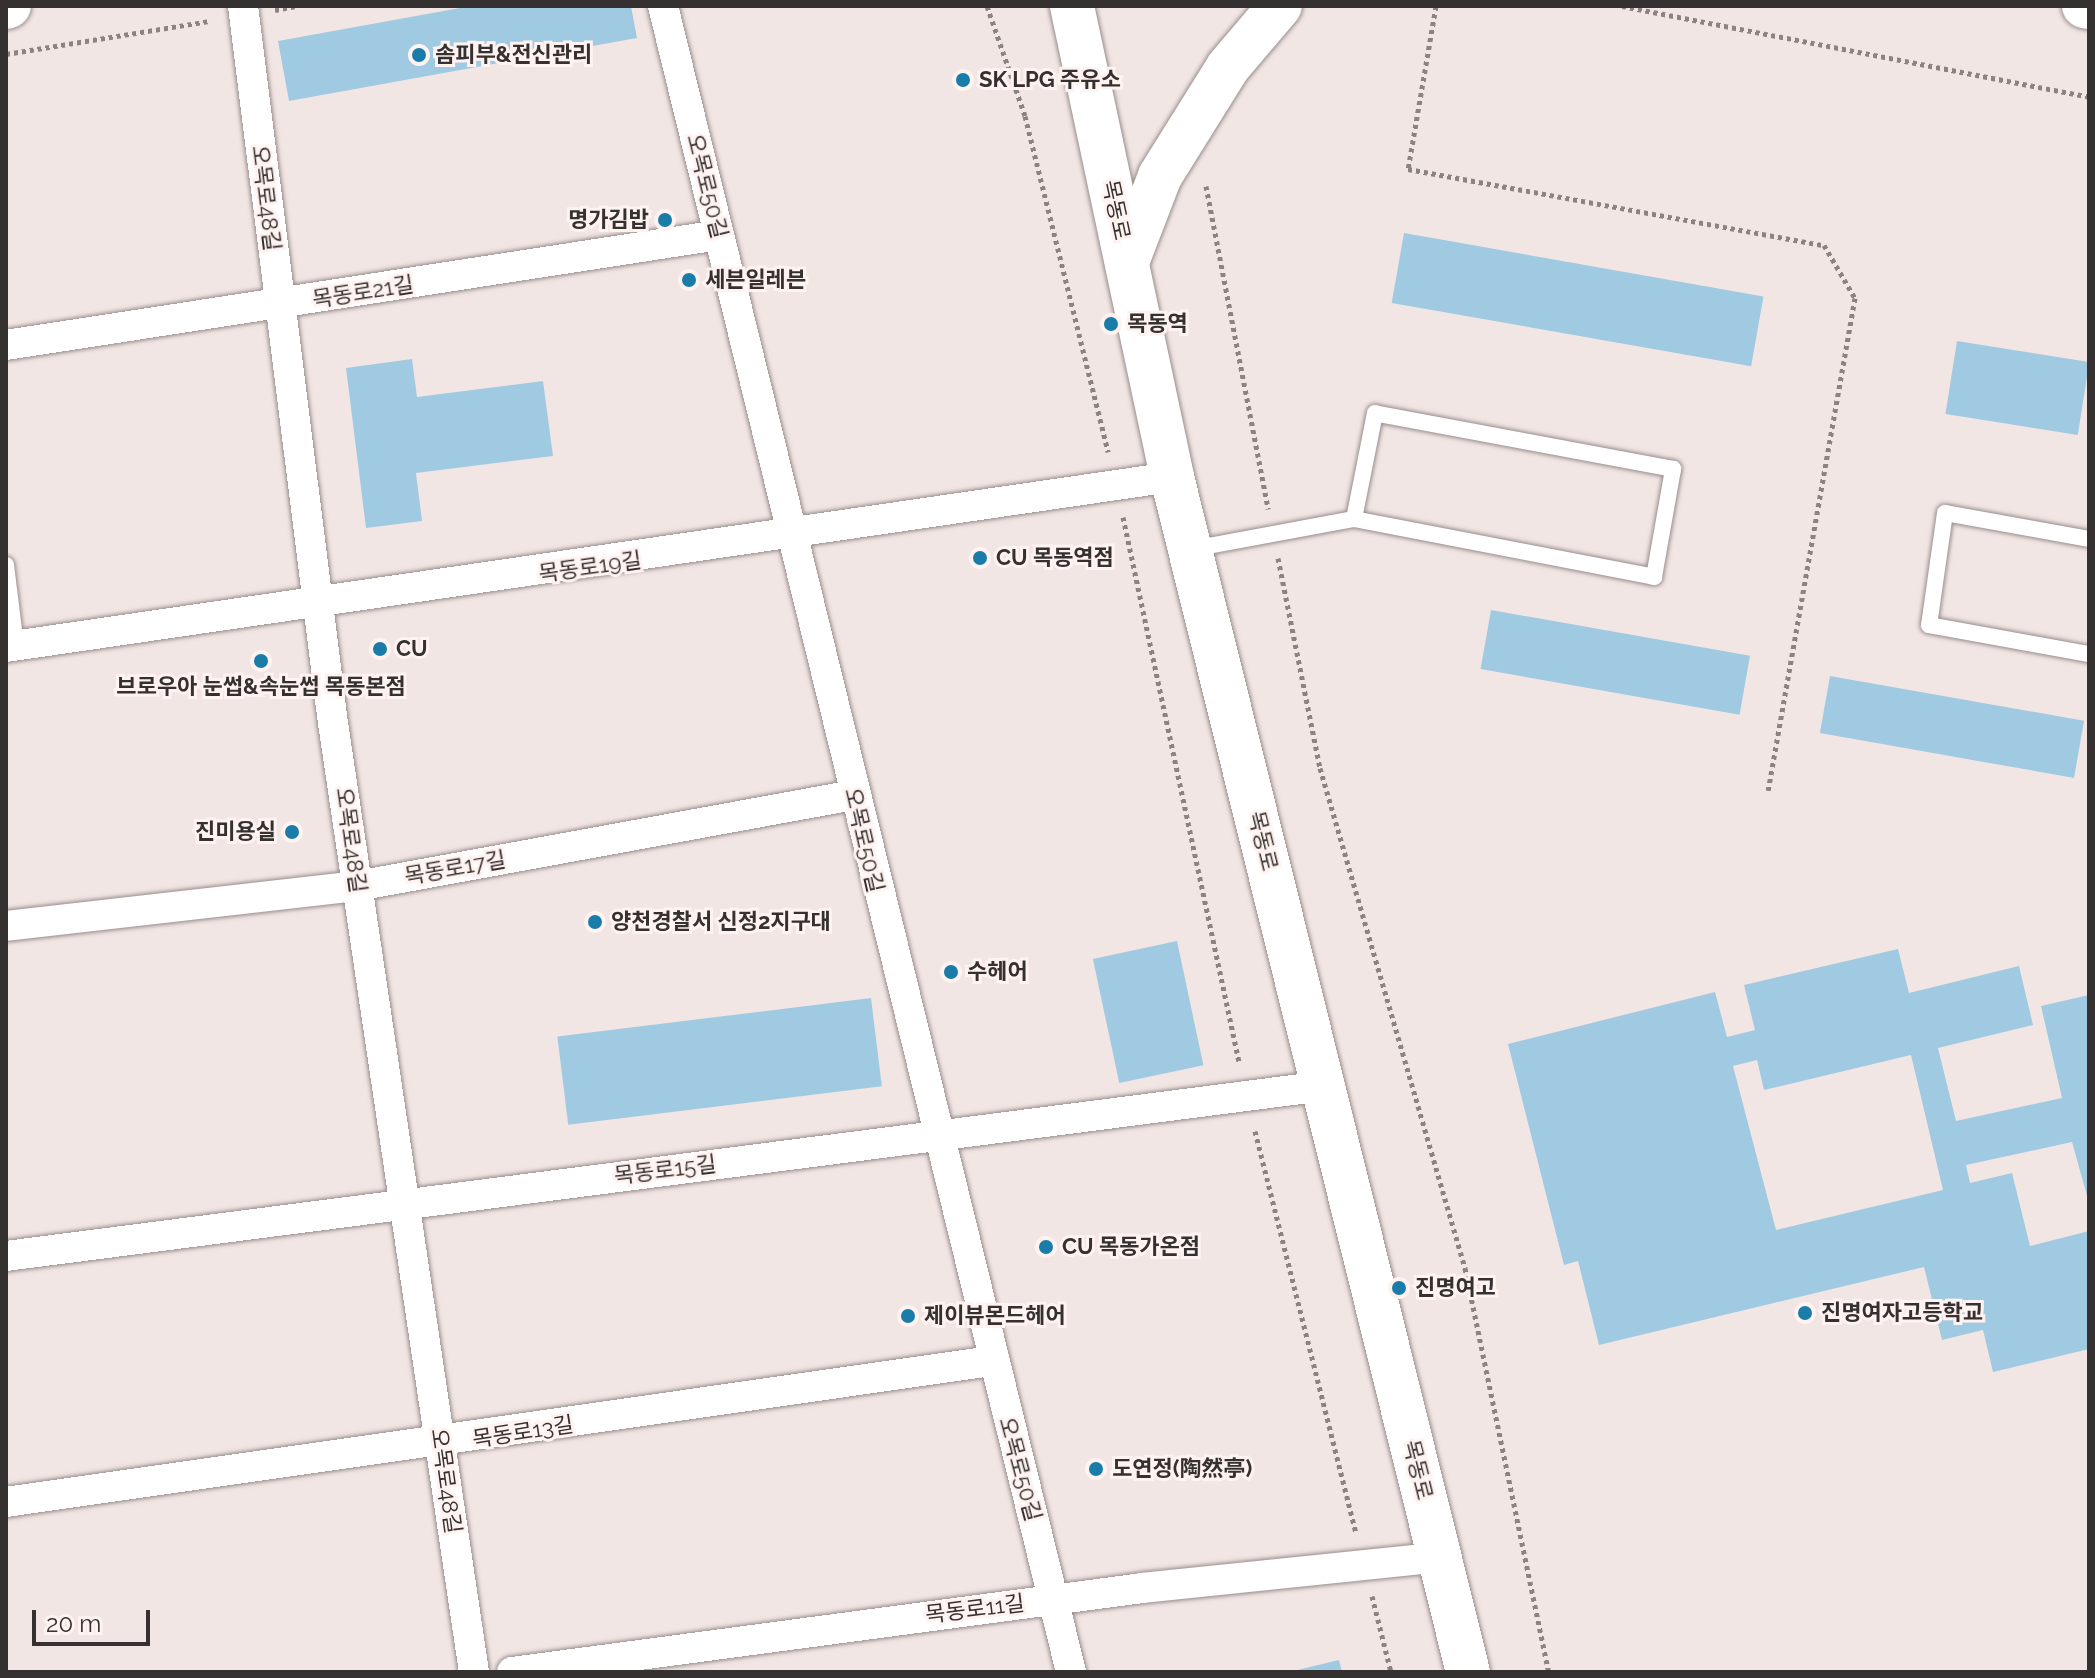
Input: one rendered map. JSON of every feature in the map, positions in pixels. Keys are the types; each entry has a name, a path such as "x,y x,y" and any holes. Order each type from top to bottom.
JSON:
{"main road":[{"name":"목동로","path":"1072,6 1172,477 1468,1672"},
{"path":"1127,262 1160,176 1228,67 1280,6"}],"street":[{"name":"오목로50길","path":"663,6 936,1138 1071,1672"},
{"name":"오목로48길","path":"243,11 318,606 474,1672"},
{"name":"목동로21길","path":"6,345 719,235"},
{"name":"목동로19길","path":"11,647 792,537 1172,477"},
{"name":"목동로17길","path":"6,926 357,886 854,795"},
{"name":"목동로15길","path":"6,1256 404,1201 936,1138 1324,1086"},
{"name":"목동로13길","path":"6,1502 440,1444 992,1361"},
{"name":"목동로11길","path":"512,1672 657,1662 1054,1600 1440,1557"}],"lane":[{"path":"1190,550 1354,519 1654,577 1673,469 1375,413 1354,519"},
{"path":"2089,539 1945,513 1929,625 2089,654"},
{"path":"6,565 11,647"}],"path":[{"path":"6,54 243,11 295,6"},
{"path":"987,6 1025,116 1116,486 1247,1096 1391,1672"},
{"path":"1436,6 1408,169 1824,245 1855,298 1768,790"},
{"path":"1622,6 2089,97"},
{"path":"1209,176 1205,189 1320,768 1465,1268 1549,1672"}],"building":[{"path":"471,6 631,6 637,38 289,101 278,41"},
{"path":"1404,233 1763,296 1751,366 1392,303"},
{"path":"1957,341 2089,362 2078,435 1945,414"},
{"path":"412,359 417,397 543,381 553,456 416,473 422,521 366,528 346,368"},
{"path":"1491,610 1750,656 1740,715 1481,669"},
{"path":"1830,676 2084,721 2074,778 1820,733"},
{"path":"1177,941 1203,1065 1119,1083 1093,959"},
{"path":"1898,949 1909,993 2019,966 2033,1025 1938,1048 1956,1121 2062,1098 2041,1006 2089,995 2089,1203 2072,1142 1966,1165 1970,1183 2012,1173 2030,1246 2089,1231 2089,1349 1993,1372 1983,1330 1942,1340 1924,1267 1599,1345 1578,1261 1564,1265 1508,1044 1715,992 1727,1037 1755,1030 1744,985","holes":["1911,1055 1943,1190 1776,1230 1733,1066 1757,1060 1764,1090"]},
{"path":"871,998 882,1086 568,1125 557,1037"},
{"path":"1339,1660 1342,1672 1293,1671"}],"place":[{"name":"솜피부&전신관리","path":"419,55"},
{"name":"SK LPG 주유소","path":"963,80"},
{"name":"명가김밥","path":"665,220"},
{"name":"세븐일레븐","path":"689,280"},
{"name":"목동역","path":"1111,324"},
{"name":"CU 목동역점","path":"980,558"},
{"name":"CU","path":"380,649"},
{"name":"브로우아 눈썹&속눈썹 목동본점","path":"261,661"},
{"name":"진미용실","path":"292,832"},
{"name":"양천경찰서 신정2지구대","path":"595,922"},
{"name":"수헤어","path":"951,972"},
{"name":"CU 목동가온점","path":"1046,1247"},
{"name":"진명여고","path":"1399,1288"},
{"name":"진명여자고등학교","path":"1805,1313"},
{"name":"제이뷰몬드헤어","path":"908,1316"},
{"name":"도연정(陶然亭)","path":"1096,1469"}]}
